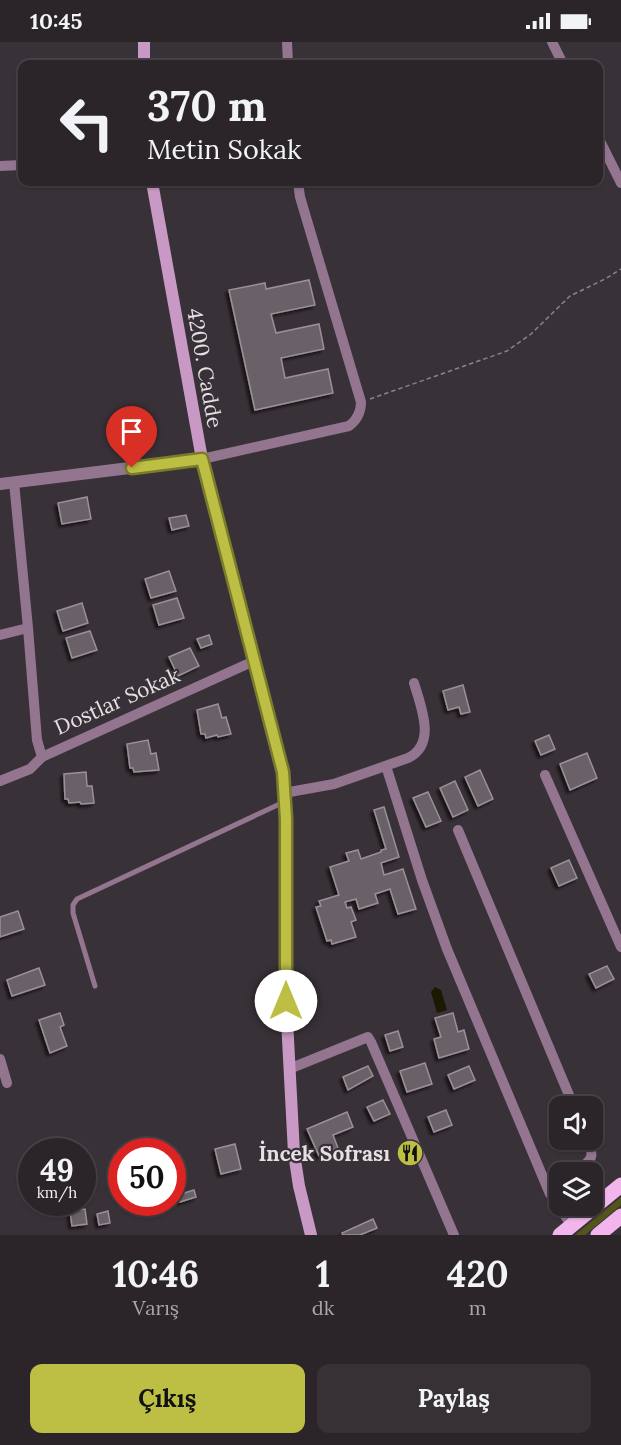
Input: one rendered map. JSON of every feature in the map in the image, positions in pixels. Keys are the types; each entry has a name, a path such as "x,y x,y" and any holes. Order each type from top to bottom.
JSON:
{"main road":[{"path":"144,42 144,60"},
{"name":"4200. Cadde","path":"153,186 202,459 283,772 286,1001 294,1154 311,1235"},
{"path":"566,1230 621,1185"},
{"path":"598,1235 621,1216"}],"street":[{"path":"287,42 288,60"},
{"path":"552,42 561,60"},
{"path":"603,147 621,183"},
{"path":"0,166 18,165"},
{"path":"0,484 202,459 349,426 359,416 361,402 299,186"},
{"path":"14,482 37,740 42,757"},
{"path":"0,635 28,628"},
{"name":"Dostlar Sokak","path":"0,781 30,769 42,757 254,661"},
{"path":"285,797 334,784 414,755 424,742 426,733 414,683"},
{"path":"386,766 443,938 549,1192"},
{"path":"545,775 621,947"},
{"path":"458,830 569,1096"},
{"path":"289,1069 368,1037 454,1235"},
{"path":"0,1059 7,1083"},
{"path":"560,1216 566,1230"}],"lane":[{"path":"94,986 74,913 73,905 77,899 285,797"}],"path":[{"path":"361,402 507,351 531,334 570,296 621,269"}],"shaded area":[{"path":"435,987 441,990 447,1010 437,1013 431,992"},
{"path":"621,1197 621,1205 585,1235 575,1235 598,1216 603,1216 603,1212"}],"building":[{"path":"309,280 315,305 271,314 276,333 319,324 324,349 281,358 285,378 328,369 333,393 255,410 229,290 265,283 266,289"},
{"path":"87,497 91,519 62,524 58,503"},
{"path":"186,515 189,526 172,530 169,518"},
{"path":"169,571 176,591 151,598 145,579"},
{"path":"177,598 184,618 159,625 153,605"},
{"path":"82,603 88,623 63,631 57,611"},
{"path":"90,631 97,650 72,658 66,638"},
{"path":"209,635 212,644 201,648 197,639"},
{"path":"190,648 199,666 178,676 169,657"},
{"path":"463,685 470,712 461,714 459,707 448,710 443,691"},
{"path":"218,704 222,718 226,717 231,734 206,738 205,734 201,734 197,710"},
{"path":"549,735 555,749 541,755 535,741"},
{"path":"148,740 151,754 156,753 159,770 134,772 133,768 130,768 127,744"},
{"path":"587,753 597,778 570,790 560,764"},
{"path":"480,770 493,799 478,806 465,777"},
{"path":"86,772 87,786 92,786 94,803 69,803 68,799 65,799 64,774"},
{"path":"455,781 468,810 453,817 440,788"},
{"path":"428,792 441,821 426,827 413,798"},
{"path":"384,807 399,857 381,863 384,875 403,869 416,909 398,914 390,889 375,894 378,903 359,909 356,899 345,902 347,908 351,907 356,920 351,922 356,937 332,944 331,940 327,941 316,907 321,906 319,901 339,895 330,867 349,861 346,853 358,850 361,859 386,849 374,810"},
{"path":"569,860 577,878 559,886 551,868"},
{"path":"18,911 24,929 0,937 0,917"},
{"path":"607,966 614,979 596,988 589,974"},
{"path":"39,968 45,985 12,996 7,980"},
{"path":"60,1013 64,1025 60,1027 67,1046 50,1053 39,1020"},
{"path":"453,1013 458,1032 464,1030 469,1049 439,1058 434,1039 441,1037 435,1018"},
{"path":"398,1031 403,1047 390,1051 385,1035"},
{"path":"425,1063 432,1084 407,1092 400,1071"},
{"path":"368,1066 373,1076 348,1090 343,1077"},
{"path":"469,1066 475,1080 454,1089 448,1075"},
{"path":"383,1100 390,1114 374,1121 367,1107"},
{"path":"446,1110 452,1125 434,1132 428,1117"},
{"path":"347,1112 353,1127 333,1135 338,1148 319,1156 307,1129"},
{"path":"235,1144 241,1169 221,1174 215,1149"},
{"path":"194,1190 196,1197 186,1200 186,1192"},
{"path":"108,1211 110,1223 99,1225 97,1214"},
{"path":"71,1216 86,1216 87,1224 72,1226"},
{"path":"373,1219 377,1228 360,1235 343,1235 342,1233"}],"place":[{"name":"İncek Sofrası","path":"410,1153"}],"route":[{"path":"132,468 202,459 283,772 286,819 286,1001"}]}
